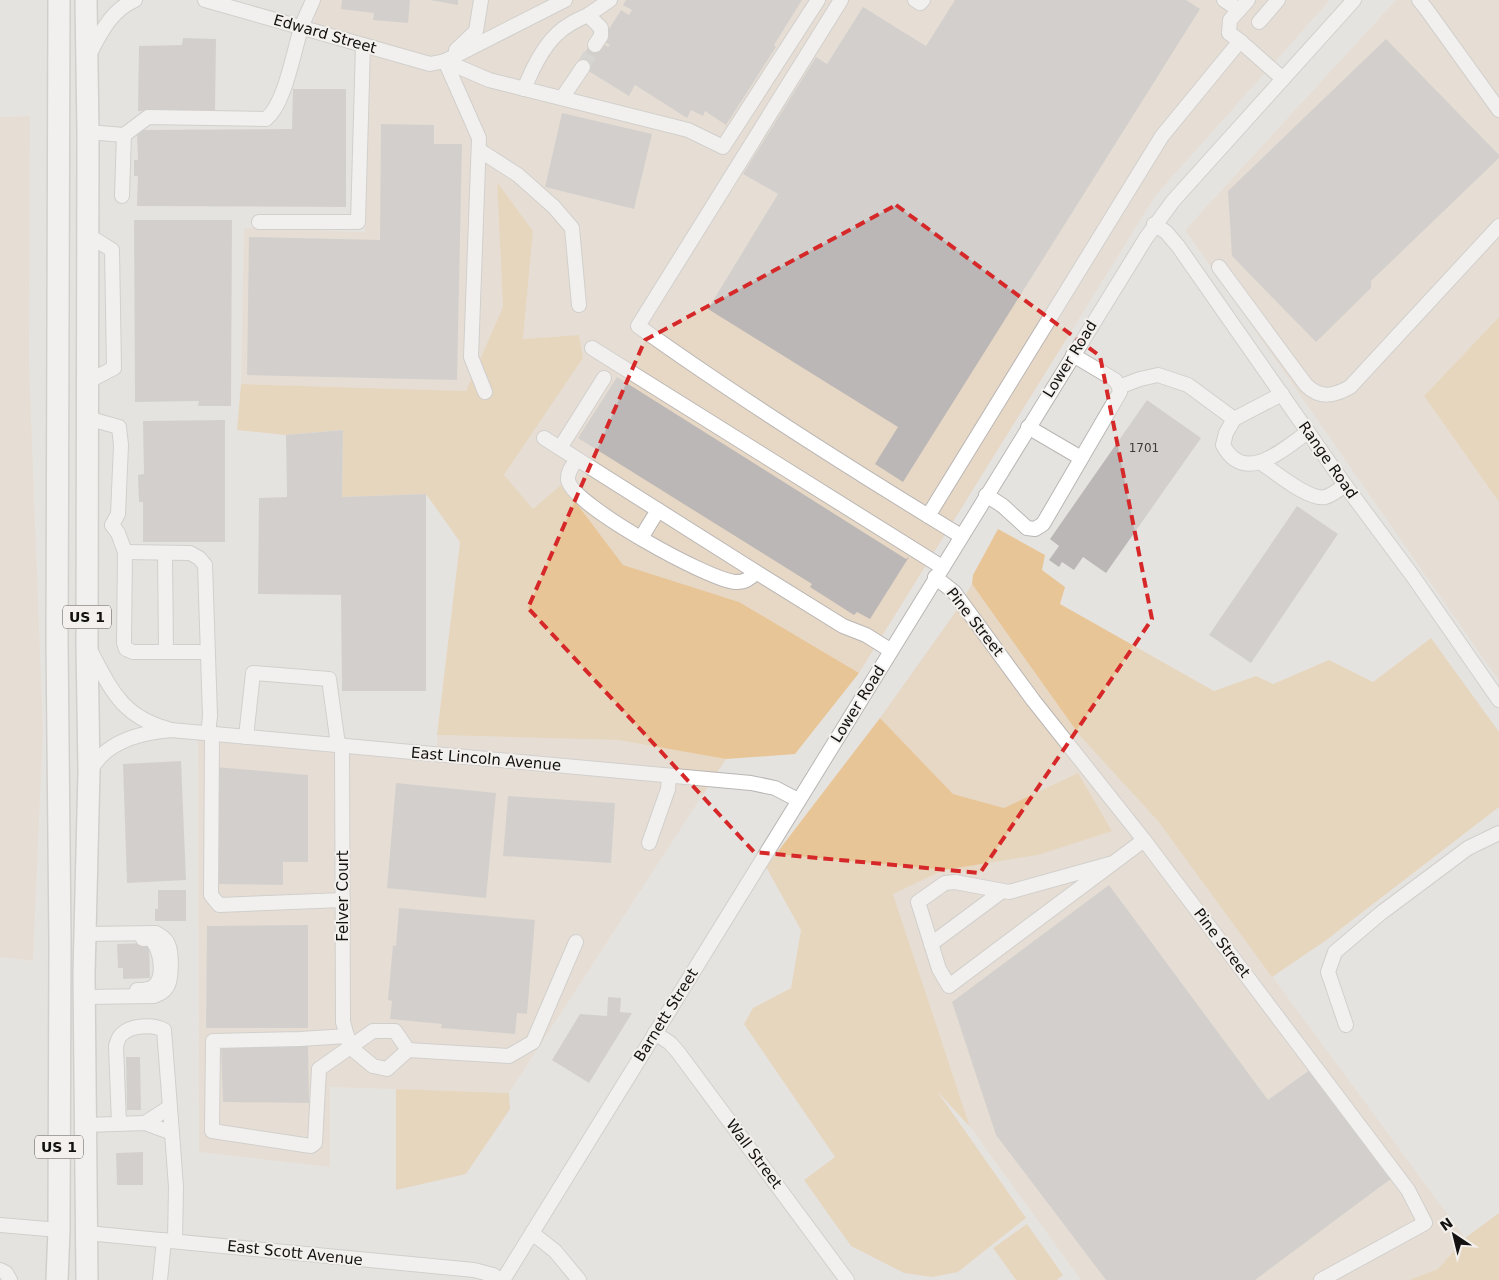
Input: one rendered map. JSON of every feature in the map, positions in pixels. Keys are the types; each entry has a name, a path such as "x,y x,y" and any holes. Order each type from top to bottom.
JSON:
{"highway":[{"name":"US 1","path":"57,1280 59,1230 60,942 57,642 59,0"},
{"name":"US 1","path":"86,0 88,132 87,645 89,772 84,997 87,1280"}],"street":[{"path":"86,60 107,22 118,11 135,0"},
{"path":"88,132 124,135 148,117 266,119 273,113 286,82 302,27 313,0"},
{"path":"445,61 476,31 481,0"},
{"path":"445,61 565,0"},
{"path":"524,89 535,65 556,34 610,0"},
{"path":"445,61 489,80 688,130 723,147 818,0"},
{"path":"841,0 638,326 814,446 961,536"},
{"path":"915,0 920,3 923,0"},
{"path":"1224,0 1243,5 1230,20 1229,32 1283,79"},
{"path":"1259,22 1278,0"},
{"name":"Lower Road","path":"829,750 1154,224 1354,0"},
{"path":"1419,0 1499,110"},
{"name":"Edward Street","path":"214,1 430,64 445,61"},
{"path":"588,15 601,28 601,36 595,45"},
{"path":"928,516 1162,136 1240,42"},
{"path":"259,222 358,222 362,44"},
{"path":"445,61 479,138 471,357 485,392"},
{"path":"562,98 583,68"},
{"path":"122,196 124,135"},
{"path":"479,150 518,176 554,207 572,228 579,304"},
{"name":"Range Road","path":"1154,224 1166,232 1178,246 1345,485 1412,575 1499,700"},
{"path":"1219,267 1306,385 1314,393 1335,395 1350,387 1499,226"},
{"name":"Pine Street","path":"592,348 939,572 1033,700 1144,840 1404,1183 1425,1223 1321,1280"},
{"path":"986,495 1003,506 1027,528 1035,529 1043,524 1120,392 1115,380 1073,355"},
{"path":"1119,387 1158,375 1188,386 1234,419"},
{"path":"560,448 604,378"},
{"path":"1282,394 1234,419 1226,433 1223,445 1228,454 1237,462 1251,464 1260,462 1270,459 1308,432"},
{"path":"87,418 119,427 121,445 118,514 112,525"},
{"path":"1028,427 1081,458"},
{"path":"544,438 843,626 866,635 890,650"},
{"path":"577,459 568,475 569,483 597,510 641,538 657,548 719,578 737,582 744,581 750,579 756,572"},
{"path":"1260,462 1311,495 1323,498 1345,485"},
{"path":"641,538 658,510"},
{"path":"87,528 112,525"},
{"path":"112,525 118,532 125,552 124,643 126,649 132,652 208,652"},
{"path":"125,552 190,552 205,565 210,716 211,895 219,905 343,900"},
{"path":"165,552 166,652"},
{"name":"East Lincoln Avenue","path":"87,645 116,697 138,717 156,726 171,730 751,783 775,788 798,800"},
{"name":"Felver Court","path":"246,737 253,673 330,679 340,745 343,1022 348,1041"},
{"name":"East Lincoln Avenue","path":"89,772 102,755 125,741 148,733 171,730"},
{"name":"Barnett Street","path":"502,1280 829,750"},
{"path":"649,843 668,789 669,776"},
{"path":"1346,1024 1328,972 1335,952 1381,913 1468,848 1499,833"},
{"path":"1113,863 1016,890 1001,892 955,882 940,885 918,902 939,969 949,986 1144,840"},
{"path":"931,944 1001,892"},
{"path":"84,997 154,996 164,991 170,976 169,948 165,940 156,933 85,934"},
{"path":"348,1041 373,1066 386,1068 408,1050 509,1056 533,1042 576,942"},
{"path":"119,1124 116,1046 120,1036 134,1027 159,1027 164,1030 176,1186 169,1241 160,1280"},
{"path":"348,1041 320,1069 315,1143 311,1146 212,1131 213,1041 300,1039 348,1041 374,1031 395,1031 408,1050"},
{"name":"Wall Street","path":"655,1033 670,1043 678,1052 847,1280"},
{"path":"145,1123 170,1107"},
{"path":"86,1125 145,1123 172,1133"},
{"path":"0,1225 59,1230"},
{"name":"East Scott Avenue","path":"87,1233 474,1270 493,1275 502,1280"},
{"path":"532,1233 555,1251 579,1280"},
{"path":"0,1270 6,1273 10,1280"}],"highlighted area":[{"path":"896,205 1100,356 1152,619 980,873 754,852 528,608 645,340"}],"shaded area":[{"path":"316,0 1330,0 1156,195 859,673 739,602 623,565 562,484 533,510 504,475 583,358 579,335 523,339 533,231 497,183 503,307 466,391 241,384 244,228 365,232 367,46 314,27"},
{"path":"1396,0 1499,0 1499,317 1424,396 1499,502 1499,681 1185,230"},
{"path":"30,116 29,364 43,729 33,961 0,957 0,117"},
{"path":"497,182 533,231 523,339 579,335 583,358 504,475 533,509 562,484 623,565 739,602 859,673 795,754 726,759 618,740 437,735 460,542 426,494 342,497 343,430 286,435 237,430 241,384 466,391 503,307"},
{"path":"1499,317 1499,502 1424,396"},
{"path":"998,529 1045,555 1042,570 1065,587 1060,604 1214,691 1256,676 1273,684 1329,660 1373,682 1431,638 1499,732 1499,807 1325,941 1272,977 1158,821 1080,736 972,584 973,575"},
{"path":"972,584 1080,736 1158,821 1465,1238 1438,1269 1409,1280 1081,1280 970,1127 893,894 944,870 1038,855 1078,773 1004,808 953,794 880,718 952,617"},
{"path":"880,718 953,794 1004,808 1078,773 1112,831 1038,855 944,870 893,894 970,1127 937,1091 1026,1218 958,1272 932,1277 904,1273 851,1246 804,1180 835,1157 744,1024 753,1008 791,988 801,930 766,867"},
{"path":"198,726 437,751 437,735 618,740 726,759 509,1093 330,1087 330,1167 199,1152"},
{"path":"396,1089 509,1093 510,1109 466,1174 396,1190"},
{"path":"1499,1213 1499,1280 1409,1280 1438,1269 1465,1238"},
{"path":"1027,1224 1063,1275 1057,1280 1016,1280 993,1248"}],"building":[{"path":"342,0 410,0 408,23 373,20 374,13 341,9"},
{"path":"430,0 458,0 458,5"},
{"path":"626,0 802,0 774,45 776,47 726,125 705,111 703,116 691,110 687,118 635,85 629,96 577,64 592,42 601,49 604,44 608,47 610,45 602,40 621,10 629,15 632,10 623,5"},
{"path":"955,0 1186,0 1200,9 903,482 875,464 898,427 708,309 778,194 743,174 816,57 827,64 863,7 926,46"},
{"path":"183,38 216,39 215,111 138,111 139,46 182,45"},
{"path":"1386,39 1499,155 1499,158 1371,281 1371,288 1316,342 1232,256 1228,191"},
{"path":"293,89 346,89 346,207 137,206 138,176 134,176 134,160 138,160 137,130 292,129"},
{"path":"562,113 652,134 634,209 545,187"},
{"path":"381,124 434,125 434,144 462,144 457,380 247,375 249,237 380,240"},
{"path":"134,220 232,220 231,406 198,406 199,401 135,402"},
{"path":"617,377 906,559 909,557 870,619 857,612 854,615 810,587 812,584 578,438"},
{"path":"1147,400 1201,438 1106,573 1083,557 1074,570 1062,562 1059,567 1049,560 1059,546 1050,539"},
{"path":"225,420 225,542 143,542 143,502 139,502 138,475 144,474 143,421"},
{"path":"343,430 342,497 426,494 426,691 342,691 341,595 258,594 259,498 287,497 286,435"},
{"path":"1297,506 1338,534 1251,663 1209,635"},
{"path":"181,761 186,880 127,883 123,764"},
{"path":"215,767 308,775 308,862 283,862 283,885 216,884"},
{"path":"396,783 496,793 486,898 387,888"},
{"path":"508,796 615,803 611,863 503,856"},
{"path":"1109,885 1268,1100 1311,1069 1392,1178 1255,1280 1106,1280 996,1135 952,1002"},
{"path":"158,890 186,890 186,921 155,921 155,909 158,909"},
{"path":"399,908 535,920 527,1014 517,1013 515,1034 441,1028 442,1024 390,1019 392,1001 388,1000 393,945 396,946"},
{"path":"308,925 308,1028 206,1028 207,926"},
{"path":"149,943 150,978 123,979 123,968 118,968 117,944"},
{"path":"608,997 621,998 620,1012 632,1013 589,1083 552,1060 580,1014 607,1016"},
{"path":"221,1045 308,1045 309,1103 223,1102"},
{"path":"126,1057 140,1057 141,1110 127,1110"},
{"path":"143,1152 143,1185 117,1185 116,1153"}],"tunnel":[{"path":"583,67 595,45"}]}
